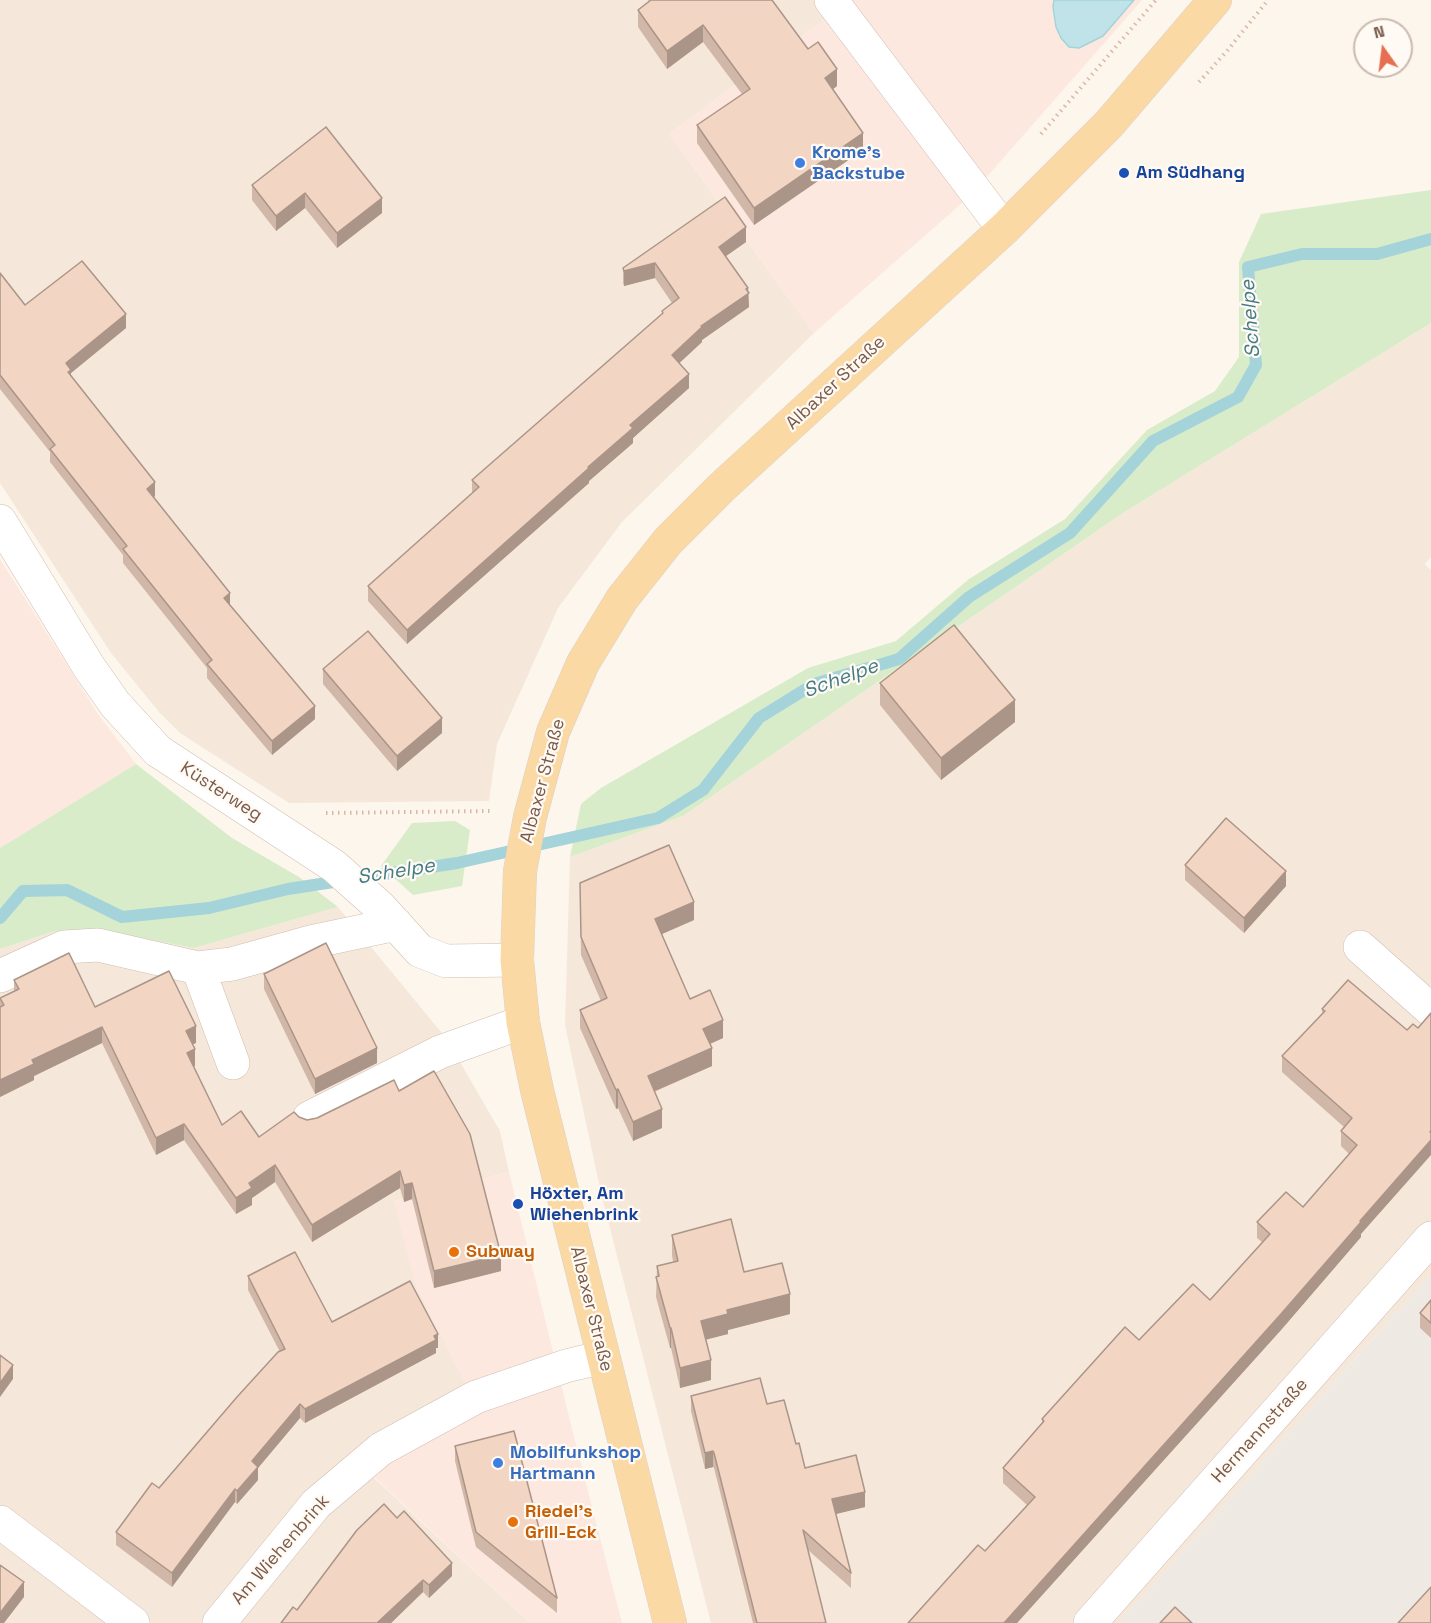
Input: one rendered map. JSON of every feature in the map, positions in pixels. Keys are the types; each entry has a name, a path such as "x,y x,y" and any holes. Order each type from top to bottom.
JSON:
{"main road":[{"name":"Albaxer Straße","path":"670,1623 537,1090 523,1022 517,960 520,872 530,817 553,732 583,663 622,599 668,541 722,487 1004,229 1109,124 1215,0"}],"street":[{"path":"831,0 1004,229"},
{"name":"Küsterweg","path":"0,521 89,667 115,704 158,751 334,866 388,915 420,951 446,961 517,960"},
{"path":"0,976 64,947 98,945 198,968 232,964 311,942 388,915"},
{"path":"1360,947 1431,1010"},
{"path":"198,968 233,1063"},
{"path":"309,1118 440,1052 523,1022"},
{"name":"Hermannstraße","path":"1090,1623 1431,1238"},
{"name":"Am Wiehenbrink","path":"219,1623 316,1504 381,1449 476,1397 566,1366 603,1357"},
{"path":"0,1522 133,1623"}],"path":[{"path":"1197,85 1268,0"},
{"path":"322,813 492,811"}],"shaded area":[{"path":"0,0 824,0 833,13 669,134 814,333 622,522 558,608 497,744 489,801 289,803 180,733 159,712 111,653 0,483"},
{"path":"824,0 1142,0 970,196 814,333 669,134 832,13"},
{"path":"1431,323 1431,557 1425,564 1431,570 1431,1274 1119,1623 711,1623 601,1193 565,1025 570,857 683,816 1123,513"},
{"path":"0,559 98,714 136,764 0,848"},
{"path":"338,907 446,1038 500,1131 509,1172 394,1201 478,1408 372,1476 530,1623 0,1623 0,949 55,931 98,930 194,948"},
{"path":"509,1172 622,1623 530,1623 372,1475 393,1459 478,1408 417,1289 394,1201"},
{"path":"1431,1274 1431,1623 1119,1623"}],"green space":[{"path":"1431,190 1431,323 1123,513 683,816 570,857 581,804 601,788 808,668 896,641 969,579 1065,519 1147,430 1215,391 1239,357 1239,262 1261,214"},
{"path":"136,764 232,838 299,877 338,907 194,948 98,930 55,931 0,949 0,848"},
{"path":"455,821 470,830 462,886 413,895 381,866 412,823"}],"water":[{"path":"1054,0 1134,0 1103,36 1079,48 1069,47 1061,38 1056,27"}],"building":[{"path":"651,0 772,0 808,49 818,42 837,69 825,78 863,133 754,208 697,125 750,89 703,25 667,51 638,10"},
{"path":"326,127 382,198 337,233 305,193 276,216 252,185"},
{"path":"725,197 746,227 719,247 748,288 746,289 749,293 701,326 672,355 689,374 630,425 633,428 589,468 407,630 368,586 479,487 472,480 679,298 655,263 624,271 623,268"},
{"path":"82,261 126,314 66,363 71,370 68,372 155,482 147,489 230,593 224,598 315,706 272,741 207,664 212,660 123,549 127,546 50,449 55,445 0,375 0,273 25,305"},
{"path":"954,625 1015,700 941,758 880,683"},
{"path":"368,631 442,718 397,756 323,669"},
{"path":"1226,818 1286,871 1244,918 1185,865"},
{"path":"669,845 694,902 655,919 690,999 710,990 723,1020 703,1029 712,1048 648,1076 662,1109 633,1122 580,1010 607,998 581,937 580,883"},
{"path":"326,943 377,1048 315,1079 264,974"},
{"path":"69,953 95,1007 169,971 196,1026 186,1031 195,1049 187,1053 222,1125 241,1111 259,1137 294,1112 307,1120 317,1118 394,1080 399,1091 434,1071 470,1134 501,1255 434,1271 412,1183 404,1185 400,1171 312,1225 275,1165 249,1183 252,1188 236,1198 184,1124 156,1138 102,1027 32,1060 34,1064 0,1080 0,1007 4,1005 0,998 19,989 14,980"},
{"path":"1348,980 1407,1030 1413,1024 1418,1028 1431,1013 1431,1140 1281,1314 1004,1623 908,1623 978,1545 985,1551 1035,1497 1003,1468 1044,1421 1042,1419 1125,1327 1139,1340 1193,1284 1210,1300 1270,1234 1257,1222 1286,1192 1303,1207 1357,1145 1341,1131 1352,1118 1282,1056 1325,1011 1322,1009"},
{"path":"731,1219 744,1272 782,1263 790,1294 727,1310 728,1314 701,1321 711,1360 680,1368 656,1277 659,1276 657,1266 678,1261 672,1235"},
{"path":"295,1252 332,1322 410,1281 438,1334 434,1336 436,1340 305,1409 300,1404 252,1461 258,1467 237,1491 235,1489 172,1573 116,1532 152,1483 159,1488 237,1397 278,1352 285,1349 248,1276"},
{"path":"1431,1300 1431,1323 1420,1313"},
{"path":"0,1355 13,1365 0,1383"},
{"path":"760,1378 767,1404 784,1400 805,1468 856,1455 865,1492 832,1499 851,1573 803,1530 826,1623 757,1623 714,1453 713,1451 705,1453 691,1396"},
{"path":"514,1431 557,1598 476,1532 455,1446"},
{"path":"384,1504 397,1518 404,1511 452,1563 429,1585 423,1580 377,1623 281,1623 293,1607 297,1610 357,1530"},
{"path":"0,1565 24,1582 0,1613"},
{"path":"1431,1587 1431,1623 1398,1623"},
{"path":"1175,1607 1192,1623 1160,1623"}],"waterway":[{"name":"Schelpe","path":"0,918 23,891 67,890 122,917 209,908 288,889 457,863 658,818 703,790 759,718 814,684 899,659 969,597 1070,533 1153,441 1238,397 1256,365 1248,267 1302,254 1377,254 1431,239"}],"place":[{"name":"Krome's Backstube","path":"800,163"},
{"name":"Am Südhang","path":"1124,173"},
{"name":"Höxter, Am Wiehenbrink","path":"518,1204"},
{"name":"Subway","path":"454,1252"},
{"name":"Mobilfunkshop Hartmann","path":"498,1463"},
{"name":"Riedel's Grill-Eck","path":"513,1522"}]}
